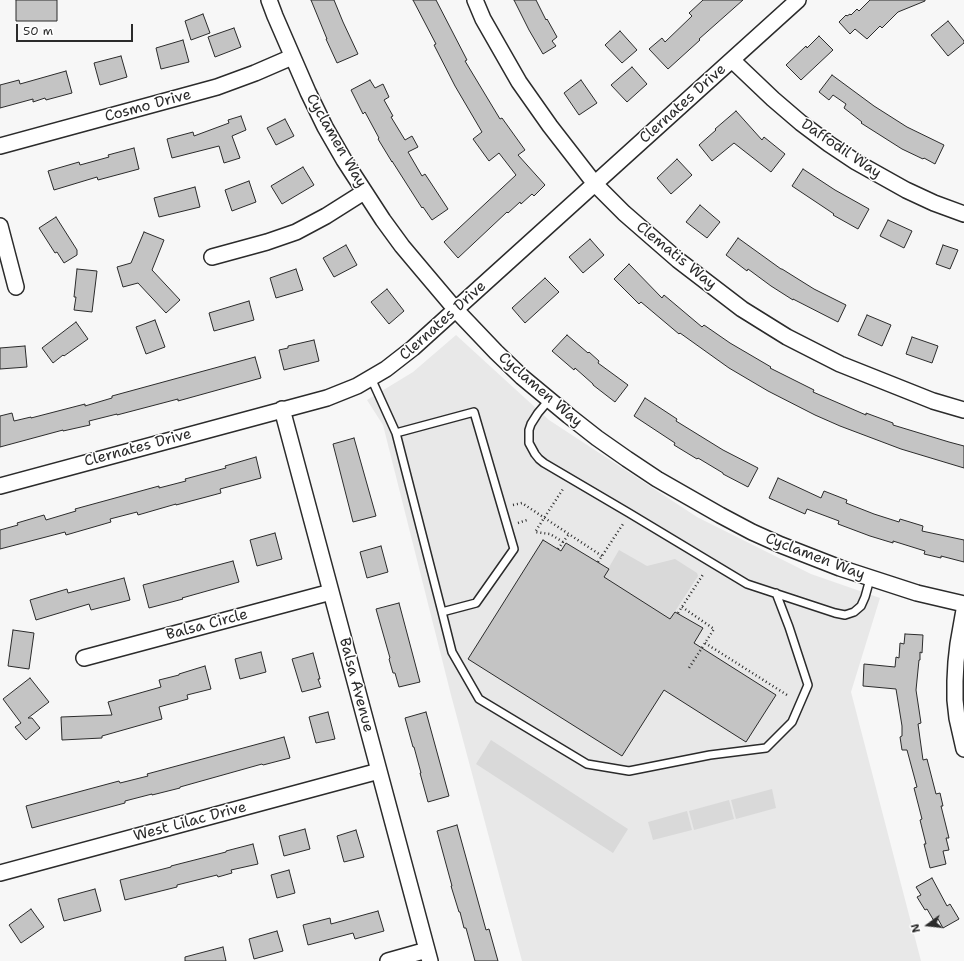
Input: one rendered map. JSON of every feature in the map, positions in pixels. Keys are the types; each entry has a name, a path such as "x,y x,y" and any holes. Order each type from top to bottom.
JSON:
{"street":[{"name":"Cyclamen Way","path":"269,0 274,16 308,92 344,160 364,192 402,246 422,271 456,310 522,377 597,438 663,483 720,516 788,548 870,579 917,594 964,604"},
{"name":"Clematis Way","path":"475,0 519,82 550,126 595,184 624,213 678,260 742,309 787,337 840,364 933,401 964,410"},
{"name":"Clernates Drive","path":"0,486 327,398 357,386 371,378 400,360 798,0"},
{"name":"Cosmo Drive","path":"0,146 218,87 243,78 292,56"},
{"name":"Daffodil Way","path":"732,60 801,123 856,162 906,190 934,203 964,214"},
{"path":"212,257 296,232 326,216 364,192"},
{"path":"0,226 16,287"},
{"name":"Balsa Avenue","path":"282,410 429,956"},
{"name":"Balsa Circle","path":"84,658 331,592"},
{"path":"964,610 956,662 955,700 957,718 964,749"},
{"name":"West Lilac Drive","path":"0,873 379,771"},
{"path":"388,961 429,956"}],"lane":[{"path":"371,378 396,433 452,652 479,699 587,764 629,771 710,755 766,748 792,722 808,685 776,593"},
{"path":"549,400 531,424 529,430 529,443 538,459 747,584 845,615 854,612 861,606 870,579"},
{"path":"396,433 474,412 514,549 476,603 442,612"}],"path":[{"path":"563,489 535,532 550,534 563,542"},
{"path":"522,503 602,556"},
{"path":"598,562 623,524"},
{"path":"558,549 569,534"},
{"path":"678,614 704,573"},
{"path":"682,607 714,629 689,668"},
{"path":"705,643 787,695"}],"shaded area":[{"path":"456,335 549,420 697,517 811,574 880,598 851,692 921,961 522,961 451,695 383,425 367,400 413,372"},
{"path":"619,550 647,566 675,559 697,573 698,576 670,619 604,577"},
{"path":"491,740 628,829 613,853 476,764"},
{"path":"772,789 776,808 736,819 731,800"},
{"path":"729,800 734,819 694,830 689,811"},
{"path":"687,811 692,830 653,840 648,822"}],"building":[{"path":"16,0 57,0 57,21 16,21"},
{"path":"311,0 334,0 358,54 337,63"},
{"path":"413,0 436,0 467,60 465,61 500,119 502,118 525,150 518,155 545,185 534,196 532,194 521,204 520,202 508,213 507,212 458,258 444,242 516,175 499,153 489,161 473,139 482,132 455,86 434,45 436,44"},
{"path":"514,0 536,0 557,37 552,41 556,46 543,54"},
{"path":"703,0 743,0 668,69 649,49 662,38 665,42 692,16 689,13"},
{"path":"870,0 925,1 898,12 882,28 880,26 867,39 855,29 850,34 839,22 846,15 851,15 857,9 859,11"},
{"path":"203,14 210,33 191,40 185,21"},
{"path":"948,21 964,43 948,56 931,35"},
{"path":"234,28 241,47 215,57 208,37"},
{"path":"620,31 637,50 622,63 605,45"},
{"path":"819,36 833,50 801,80 786,65"},
{"path":"183,40 189,62 161,69 156,48"},
{"path":"121,56 127,77 100,85 94,63"},
{"path":"632,67 647,84 627,102 611,85"},
{"path":"66,71 72,93 33,102 33,99 0,108 0,85 19,80 20,84"},
{"path":"832,75 874,106 907,127 944,145 935,164 902,149 861,123 862,122 844,108 846,104 833,95 829,100 819,92"},
{"path":"370,80 375,88 383,84 389,97 384,100 393,116 391,117 405,140 412,136 418,147 408,152 422,176 425,174 448,209 432,220 423,207 422,208 392,162 378,139 379,138 365,112 363,114 351,90"},
{"path":"581,80 597,103 579,115 564,93"},
{"path":"736,111 762,140 764,137 785,154 771,172 734,143 712,161 699,145"},
{"path":"241,116 246,130 232,136 240,158 224,163 219,146 172,158 167,139 193,132 194,136 229,123 228,120"},
{"path":"285,119 294,136 276,145 267,128"},
{"path":"134,148 139,169 98,180 97,177 54,190 48,171 79,162 80,165"},
{"path":"677,159 692,175 671,194 657,178"},
{"path":"303,167 314,185 282,204 271,186"},
{"path":"803,169 835,190 869,209 858,229 833,215 834,214 792,186"},
{"path":"249,181 256,202 232,211 225,190"},
{"path":"195,187 200,207 159,217 154,198"},
{"path":"700,205 720,222 707,238 686,222"},
{"path":"56,217 77,250 77,255 64,263 57,252 55,253 39,228"},
{"path":"888,220 912,231 904,248 880,236"},
{"path":"144,232 164,240 152,270 180,300 166,313 138,283 123,287 117,267 131,263"},
{"path":"738,238 781,269 814,289 846,305 838,322 793,300 748,269 747,271 726,255"},
{"path":"590,239 604,255 583,273 569,257"},
{"path":"346,245 357,265 334,277 323,258"},
{"path":"943,245 958,250 950,269 936,264"},
{"path":"629,264 662,298 664,295 702,327 704,325 730,343 771,367 770,368 814,390 813,392 866,415 866,413 893,423 893,425 964,446 964,468 901,449 840,426 768,391 729,368 680,333 679,334 641,302 639,304 614,279"},
{"path":"77,269 97,271 92,312 74,310"},
{"path":"296,269 303,290 276,298 270,278"},
{"path":"545,278 559,292 525,323 512,308"},
{"path":"387,289 404,311 389,324 371,302"},
{"path":"249,301 254,320 214,331 209,313"},
{"path":"867,315 891,325 882,346 858,335"},
{"path":"155,320 165,347 146,354 136,327"},
{"path":"76,322 88,339 53,363 42,348"},
{"path":"567,335 599,361 598,363 628,385 615,402 593,385 575,368 574,370 552,351"},
{"path":"912,337 938,346 932,363 906,354"},
{"path":"314,340 319,361 284,370 279,350 288,348 288,346"},
{"path":"25,346 27,367 0,369 0,348"},
{"path":"255,357 261,378 178,401 178,399 89,421 90,425 63,430 0,447 0,416 12,413 14,421 85,404 85,406 112,398 112,396"},
{"path":"645,398 677,419 676,421 723,450 758,468 748,487 674,445 675,443 634,416"},
{"path":"354,438 376,516 353,522 333,444"},
{"path":"256,457 261,478 220,489 221,493 138,515 137,512 110,519 111,522 66,535 65,532 0,549 0,530 18,525 17,523 44,515 46,520 76,511 75,509 159,486 159,488 186,481 185,479 226,468 225,466"},
{"path":"778,478 821,498 824,491 847,500 846,503 874,514 899,522 900,519 923,526 922,531 964,540 964,562 941,556 941,558 924,554 925,551 893,541 893,543 870,536 838,524 839,521 807,509 805,514 769,498"},
{"path":"275,533 282,559 257,566 250,540"},
{"path":"543,540 561,551 566,543 609,569 604,577 670,619 675,612 703,628 694,643 776,695 746,742 664,690 622,756 468,659"},
{"path":"381,546 388,572 367,578 360,552"},
{"path":"233,561 239,582 149,608 143,585"},
{"path":"124,578 130,600 91,610 89,604 36,620 30,600 67,589 68,593"},
{"path":"399,603 420,682 399,687 395,673 393,673 376,609"},
{"path":"13,630 34,633 29,669 8,666"},
{"path":"905,634 923,635 922,653 920,652 916,690 921,723 918,724 923,760 927,759 936,794 940,793 943,806 941,806 949,838 946,838 949,850 943,851 946,864 930,868 920,820 922,819 914,788 917,787 907,750 902,750 900,737 902,736 902,726 896,689 863,686 864,664 895,667 896,657 899,658 900,643 904,644"},
{"path":"261,652 266,672 240,679 235,659"},
{"path":"313,653 321,687 302,692 292,659"},
{"path":"205,666 211,689 187,695 188,699 159,707 162,719 102,736 102,738 62,740 61,717 112,715 108,702 161,687 159,680"},
{"path":"30,678 49,702 28,718 32,718 40,728 26,740 15,727 21,723 3,699"},
{"path":"328,712 335,739 316,743 309,717"},
{"path":"426,712 449,796 428,802 405,718"},
{"path":"284,737 290,758 262,764 180,788 125,801 125,803 32,828 26,806 119,781 120,783 148,776 147,774"},
{"path":"457,825 486,930 489,929 498,961 475,961 466,928 464,928 451,886 437,831"},
{"path":"305,829 310,849 284,856 279,836"},
{"path":"356,830 364,857 344,862 337,836"},
{"path":"253,844 258,864 231,870 232,873 218,877 217,875 125,900 120,880"},
{"path":"289,870 295,893 277,898 271,875"},
{"path":"932,878 947,906 950,904 959,919 943,928 938,919 934,921 927,909 925,910 917,897 921,895 916,887"},
{"path":"95,889 101,911 64,921 58,899"},
{"path":"31,909 44,927 21,943 9,925"},
{"path":"378,911 384,931 355,939 353,933 308,945 303,925 330,918 331,924"},
{"path":"277,931 283,951 254,959 249,939"},
{"path":"223,947 226,961 185,961 185,957"}]}
